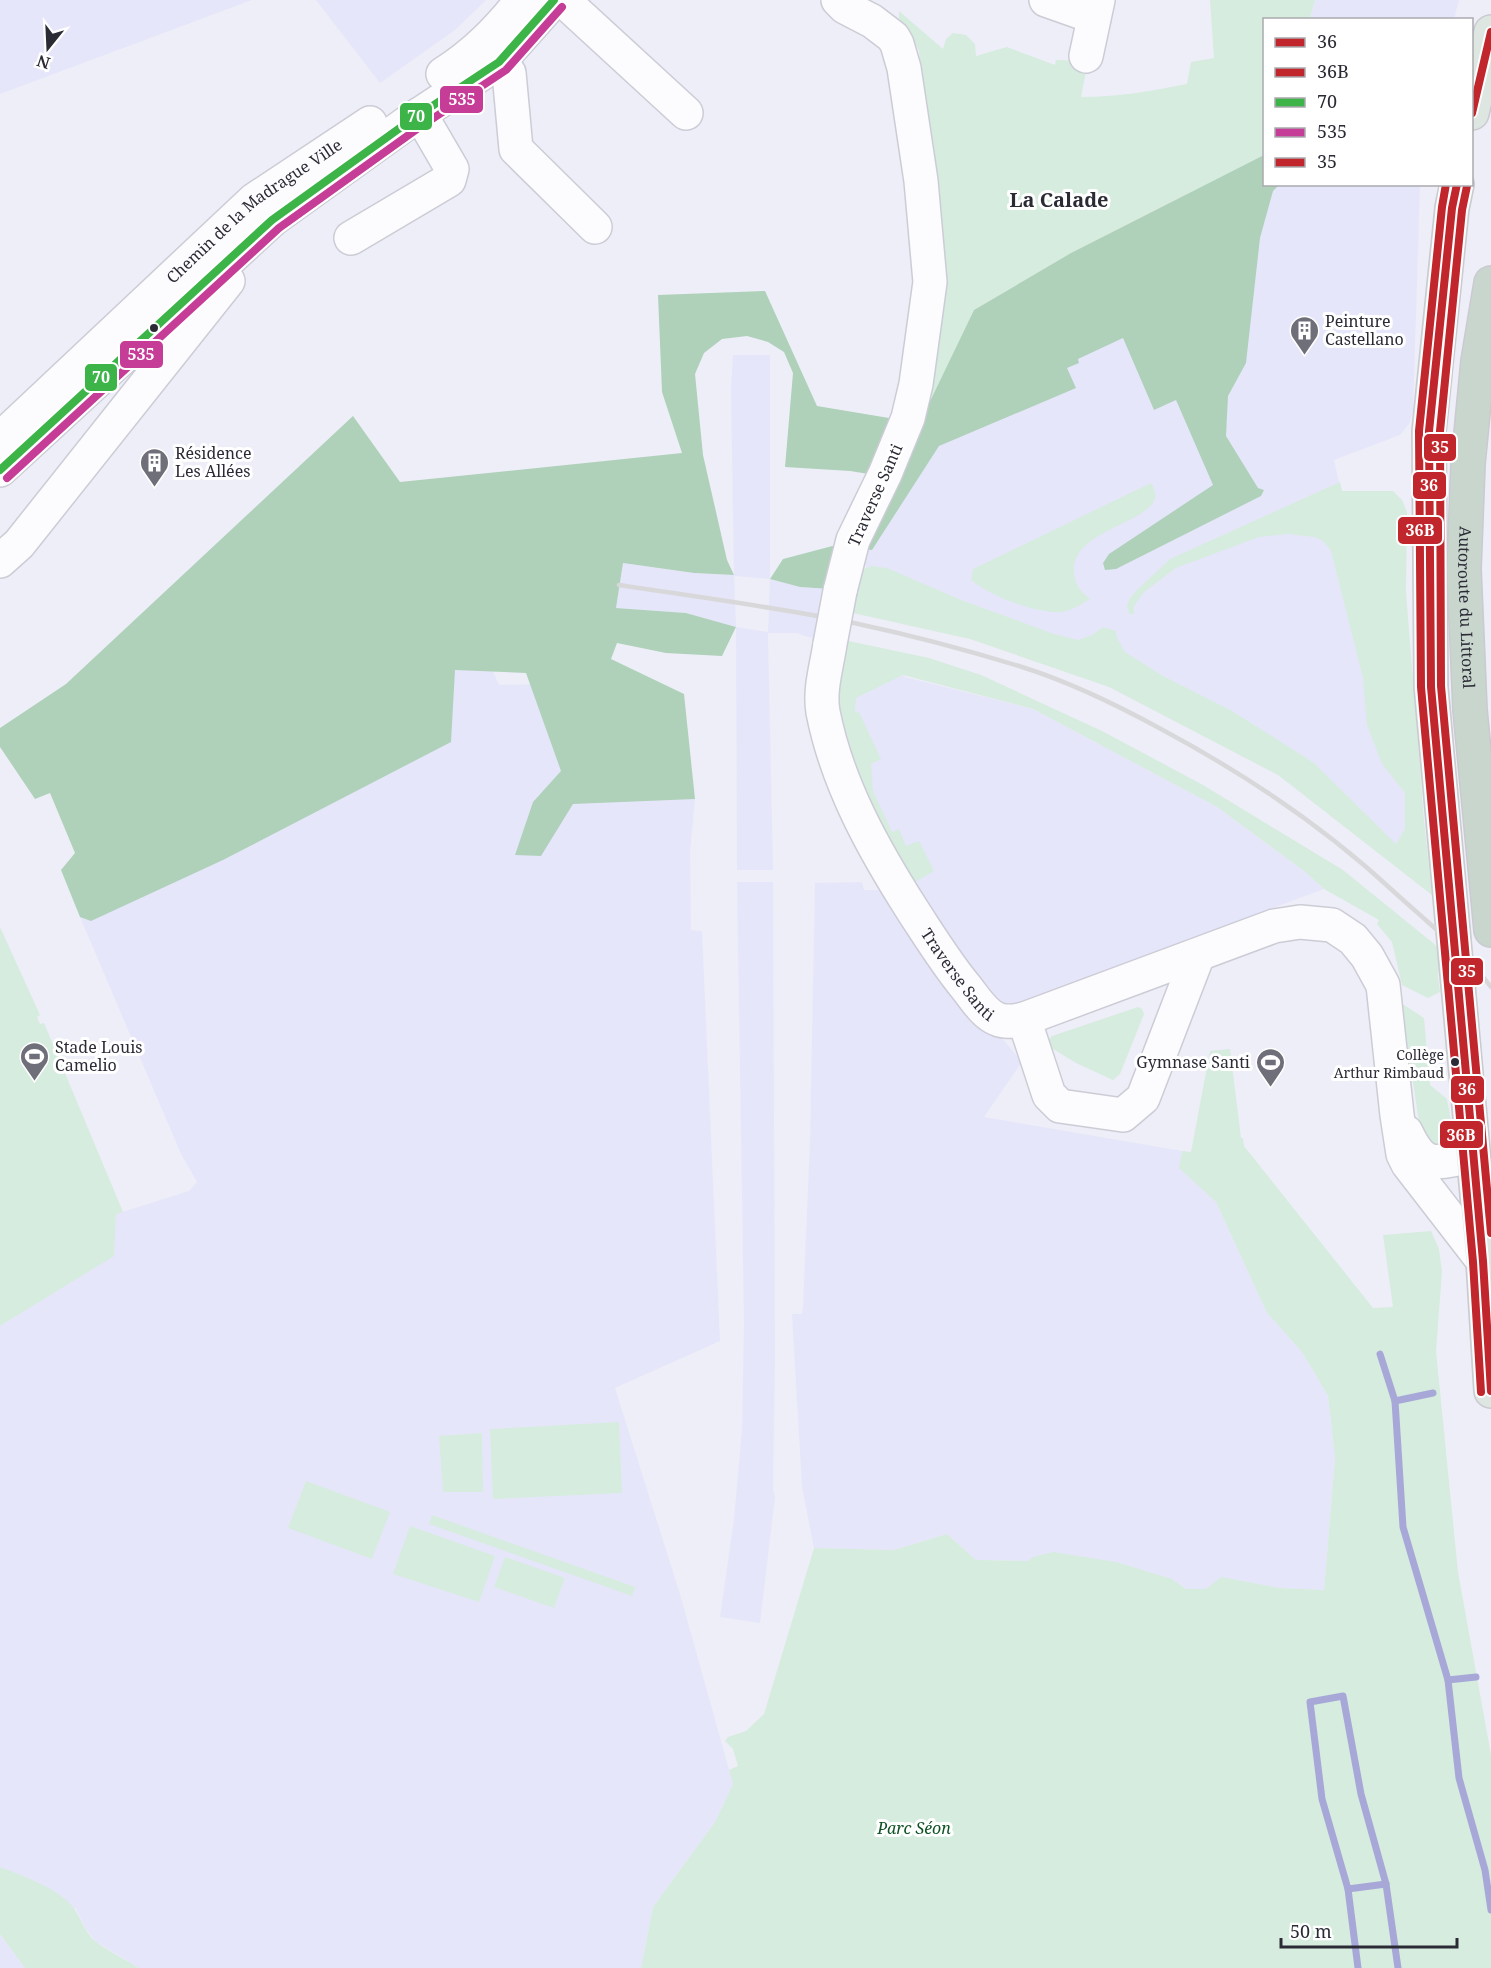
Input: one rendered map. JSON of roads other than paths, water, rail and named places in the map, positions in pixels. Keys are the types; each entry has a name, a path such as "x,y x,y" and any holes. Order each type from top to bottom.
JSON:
{"highway":[{"name":"Autoroute du Littoral","path":"1491,283 1478,362 1468,464 1464,569 1470,710 1491,930"}],"main road":[{"path":"1473,108 1491,32"},
{"path":"1457,186 1451,219 1429,431 1431,687 1484,1260 1491,1391"}],"street":[{"name":"Chemin de la Madrague Ville","path":"0,471 179,304 241,230 254,200 466,60 491,53 522,0"},
{"name":"Chemin de la Madrague Ville","path":"0,453 8,445 10,429 43,397 241,230 272,220 420,114 554,0"},
{"path":"563,0 686,112"},
{"name":"Traverse Santi","path":"838,0 845,7 872,21 893,37 897,44 904,68 921,181 930,282 916,384 908,418 885,474 853,540 840,591 823,691 826,725 839,766 879,858 948,965 986,1011 997,1019 1011,1022 1274,926 1300,922 1332,925 1353,939 1383,985 1403,1154 1408,1164 1484,1260"},
{"path":"1046,0 1096,9 1086,56"},
{"path":"491,53 509,73 516,149 595,227"},
{"path":"351,238 449,180 452,169 420,114"},
{"path":"6,544 142,388 245,260 241,230"},
{"path":"43,397 62,393 103,356 121,356 142,388"},
{"path":"1024,1019 1048,1095 1060,1106 1124,1115 1143,1098 1198,955"},
{"name":"Traverse Santi","path":"1397,1115 1414,1150 1422,1158 1431,1162 1473,1156"}],"waterway":[{"path":"1380,1354 1395,1401 1403,1527 1448,1680 1459,1778 1485,1870 1491,1910"},
{"path":"1395,1401 1433,1393"},
{"path":"1448,1680 1476,1677"},
{"path":"1358,1968 1348,1889 1322,1799 1310,1702 1343,1696 1361,1794 1386,1884 1398,1968"},
{"path":"1348,1889 1386,1884"}],"railway":[{"path":"619,585 737,602 854,623 938,643 1022,667 1093,695 1144,720 1223,764 1311,823 1366,867 1444,937 1491,987"}],"place":[{"name":"Peinture Castellano","path":"1304,356"},
{"name":"Résidence Les Allées","path":"154,488"},
{"name":"Collège Arthur Rimbaud","path":"1455,1062"},
{"name":"Stade Louis Camelio","path":"34,1082"},
{"name":"Gymnase Santi","path":"1271,1088"}],"district":[{"name":"La Calade","path":"1059,200"}],"park label":[{"name":"Parc Séon","path":"914,1828"}]}
